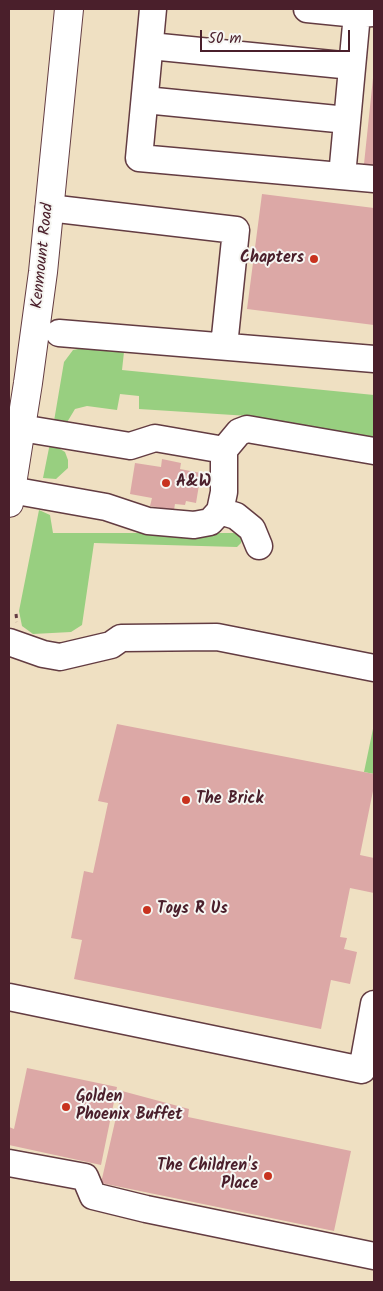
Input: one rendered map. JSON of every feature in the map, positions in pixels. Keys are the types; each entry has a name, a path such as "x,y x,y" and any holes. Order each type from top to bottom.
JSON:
{"main road":[{"name":"Kenmount Road","path":"10,496 49,208 69,9"}],"lane":[{"path":"153,9 139,158 374,179"},
{"path":"307,9 366,14 352,66 342,176"},
{"path":"150,46 352,66"},
{"path":"145,100 347,120"},
{"path":"49,208 236,230 224,346"},
{"path":"59,333 374,359"},
{"path":"20,428 130,446 202,462 212,472 215,489 213,498 207,508 196,514 177,514 125,502 106,507"},
{"path":"10,496 106,507 148,521 194,526 210,522 220,511 224,492 224,450 239,432 247,429 374,451"},
{"path":"130,446 155,438 224,450"},
{"path":"220,511 236,516 252,528 259,546"},
{"path":"9,642 43,654 60,657 111,645 121,638 217,637 374,668"},
{"path":"9,997 362,1070 374,1004"},
{"path":"9,1163 85,1177 94,1196 146,1209 374,1256"}],"green space":[{"path":"83,348 124,352 122,370 374,395 374,440 249,416 139,409 139,396 120,394 117,410 87,406 75,409 66,424 53,427 64,362 73,350"},
{"path":"50,443 65,452 68,460 68,468 56,479 43,478"},
{"path":"39,510 50,515 53,533 234,533 242,537 241,543 237,547 94,543 82,625 71,632 33,634 22,626 19,611"},
{"path":"374,724 374,774 364,772"}],"building":[{"path":"374,78 374,165 364,164"},
{"name":"Chapters","path":"262,194 374,208 374,325 247,309"},
{"name":"A&W","path":"162,459 181,463 180,469 201,473 196,503 186,501 185,505 175,504 174,510 150,506 152,498 130,494 135,463 161,467"},
{"path":"117,724 374,774 374,786 360,855 374,858 374,893 350,888 340,937 347,938 344,949 357,952 350,984 331,980 321,1029 74,979 82,940 71,938 84,871 93,873 108,803 98,801"},
{"name":"Golden Phoenix Buffet","path":"27,1068 117,1087 101,1165 9,1145 9,1127 14,1129"},
{"path":"122,1091 189,1109 188,1117 351,1151 334,1231 101,1183"}],"place":[{"name":"Chapters","path":"314,259"},
{"name":"A&W","path":"166,483"},
{"name":"The Brick","path":"186,800"},
{"name":"Toys R Us","path":"147,910"},
{"name":"Golden Phoenix Buffet","path":"66,1107"},
{"name":"The Children's Place","path":"268,1176"}]}
